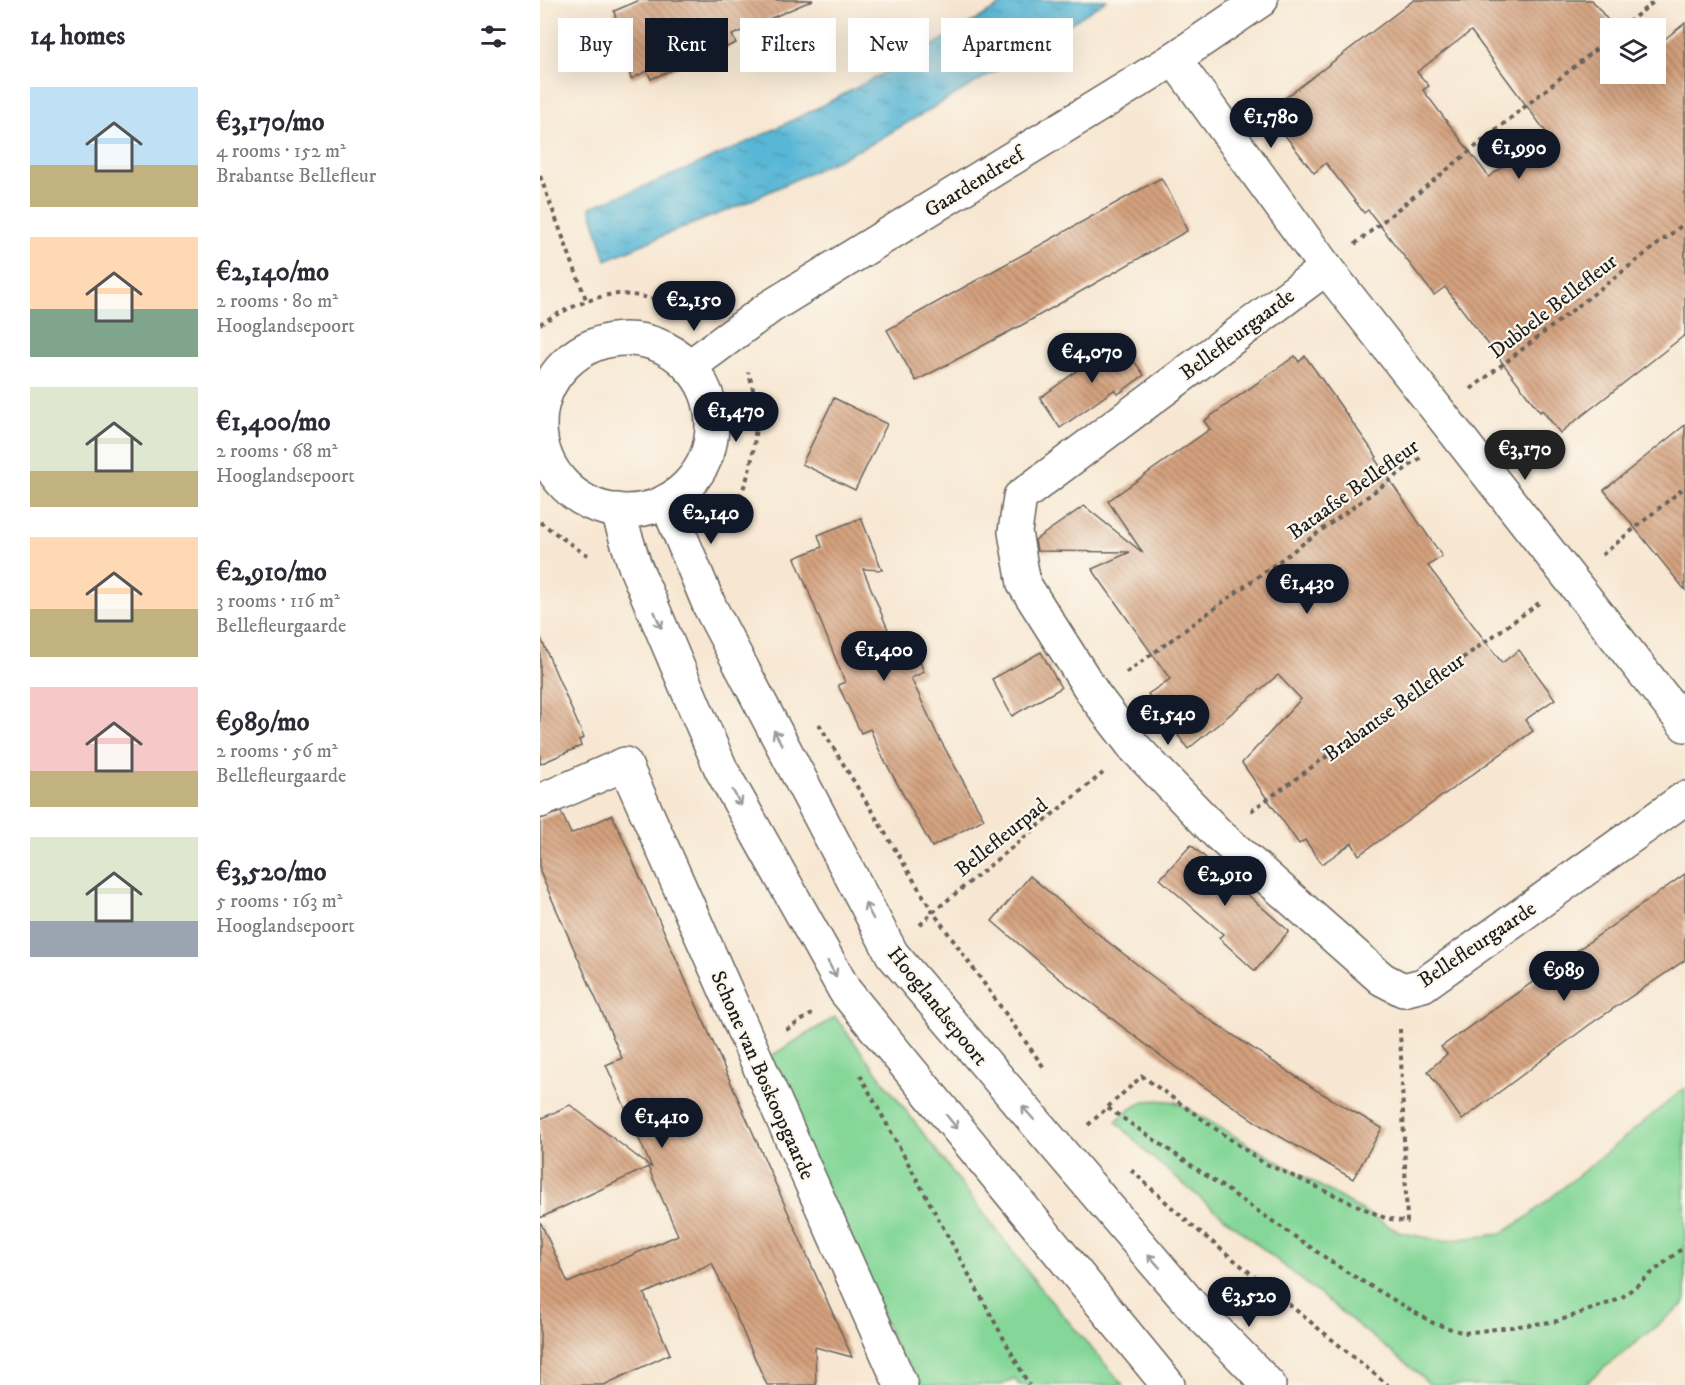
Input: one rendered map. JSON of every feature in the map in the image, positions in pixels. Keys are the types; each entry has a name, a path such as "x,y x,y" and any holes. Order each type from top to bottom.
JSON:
{"street":[{"name":"Gaardendreef","path":"689,367 770,307 1174,59 1261,0"},
{"path":"1174,59 1326,268 1685,725"},
{"name":"Bellefleurgaarde","path":"1326,268 1020,497 1015,532 1024,584 1095,696 1134,747 1218,834 1382,979 1403,990 1423,985 1685,798"},
{"path":"620,339 656,344 672,352 689,367 700,381 707,397 712,431 710,446 704,461 688,485 666,501 639,510 618,510 589,503 574,493 557,475 542,450 540,433 545,385 576,355 602,342 620,339"},
{"name":"Hooglandsepoort","path":"666,501 710,607 892,954 1192,1306 1269,1385"},
{"path":"618,510 635,566 721,769 845,991 1168,1385"},
{"name":"Schone van Boskoopgaarde","path":"540,801 625,764 900,1385"}],"path":[{"path":"1634,18 1656,0"},
{"path":"1326,268 1600,46"},
{"path":"540,176 586,302"},
{"name":"Dubbele Bellefleur","path":"1448,423 1685,223"},
{"path":"540,324 586,302 617,294 648,298 694,309 713,320 729,337 742,358 751,380 756,418 749,470 736,502 716,530 685,550"},
{"name":"Bataafse Bellefleur","path":"1095,696 1448,423"},
{"name":"Brabantse Bellefleur","path":"1218,834 1570,580 1685,487"},
{"path":"540,522 583,553 609,562 635,566"},
{"path":"818,722 933,912 1046,1070"},
{"name":"Bellefleurpad","path":"892,954 933,912 1134,747"},
{"path":"1086,1127 1142,1076 1262,1162 1386,1218 1407,1222 1400,1020 1403,990"},
{"path":"856,1067 1029,1385"},
{"path":"1108,1108 1345,1271 1433,1323 1464,1333 1558,1321 1620,1299 1685,1246"},
{"path":"1129,1168 1190,1224 1388,1385"}],"green space":[{"path":"835,1017 1044,1293 1123,1385 1019,1385 1014,1378 1002,1385 913,1385 766,1059"},
{"path":"1685,1088 1685,1303 1583,1385 1430,1385 1201,1199 1148,1154 1116,1121 1143,1102 1157,1100 1176,1102 1399,1232 1443,1241 1501,1234 1526,1218"}],"water":[{"path":"1009,0 1107,0 1073,22 1073,18 979,18"},
{"path":"941,40 941,72 994,72 871,144 741,205 606,260 590,207 699,164 752,140 885,72 929,72 929,47"}],"building":[{"path":"640,0 813,0 771,18 740,18 740,32 732,35 736,43 728,46 728,18 645,18 645,72 631,79 629,72 633,72 633,18 616,18 614,11"},
{"path":"1414,0 1592,0 1606,18 1600,18 1600,84 1666,84 1666,38 1685,23 1685,335 1560,433 1542,410 1540,412 1445,287 1434,295 1368,210 1364,213 1326,163 1314,173 1267,112","holes":["1471,31 1546,132 1489,177 1423,90 1429,86 1417,72"]},
{"path":"648,72 668,72 651,79"},
{"path":"1161,178 1177,206 1187,231 1022,325 916,381 887,330"},
{"path":"1119,340 1144,375 1118,394 1114,390 1060,428 1040,398"},
{"path":"1295,356 1299,362 1305,356 1377,457 1375,459 1442,556 1428,566 1502,663 1519,650 1555,699 1525,720 1533,731 1417,814 1359,855 1352,843 1322,864 1305,840 1299,844 1242,763 1301,699 1278,675 1188,749 1148,694 1170,679 1092,569 1130,552 1037,551 1035,540 1084,506 1143,553 1108,501 1210,429 1204,421"},
{"path":"834,398 887,424 855,490 802,464"},
{"path":"1685,425 1685,590 1604,490"},
{"path":"861,518 882,570 863,569 896,649 912,641 924,672 911,678 937,734 984,819 932,847 881,754 870,729 861,733 838,685 845,682 795,558 822,547 818,535"},
{"path":"540,636 584,738 579,740 581,746 540,764"},
{"path":"1041,652 1061,688 1012,716 992,679"},
{"path":"561,812 571,834 612,815 625,843 852,1357 815,1347 816,1385 767,1385 712,1263 644,1294 670,1354 604,1385 540,1385 540,1221 568,1283 678,1235 648,1167 540,1218 540,1119 570,1105 652,1168 606,1065 622,1058 540,872 540,819"},
{"path":"1191,845 1289,931 1255,971 1219,938 1223,934 1160,879"},
{"path":"1685,874 1685,960 1589,1025 1462,1120 1428,1071 1447,1054 1441,1047"},
{"path":"1030,876 1103,938 1201,1014 1316,1090 1382,1128 1353,1179 1262,1126 1174,1066 1056,976 992,921"}]}
